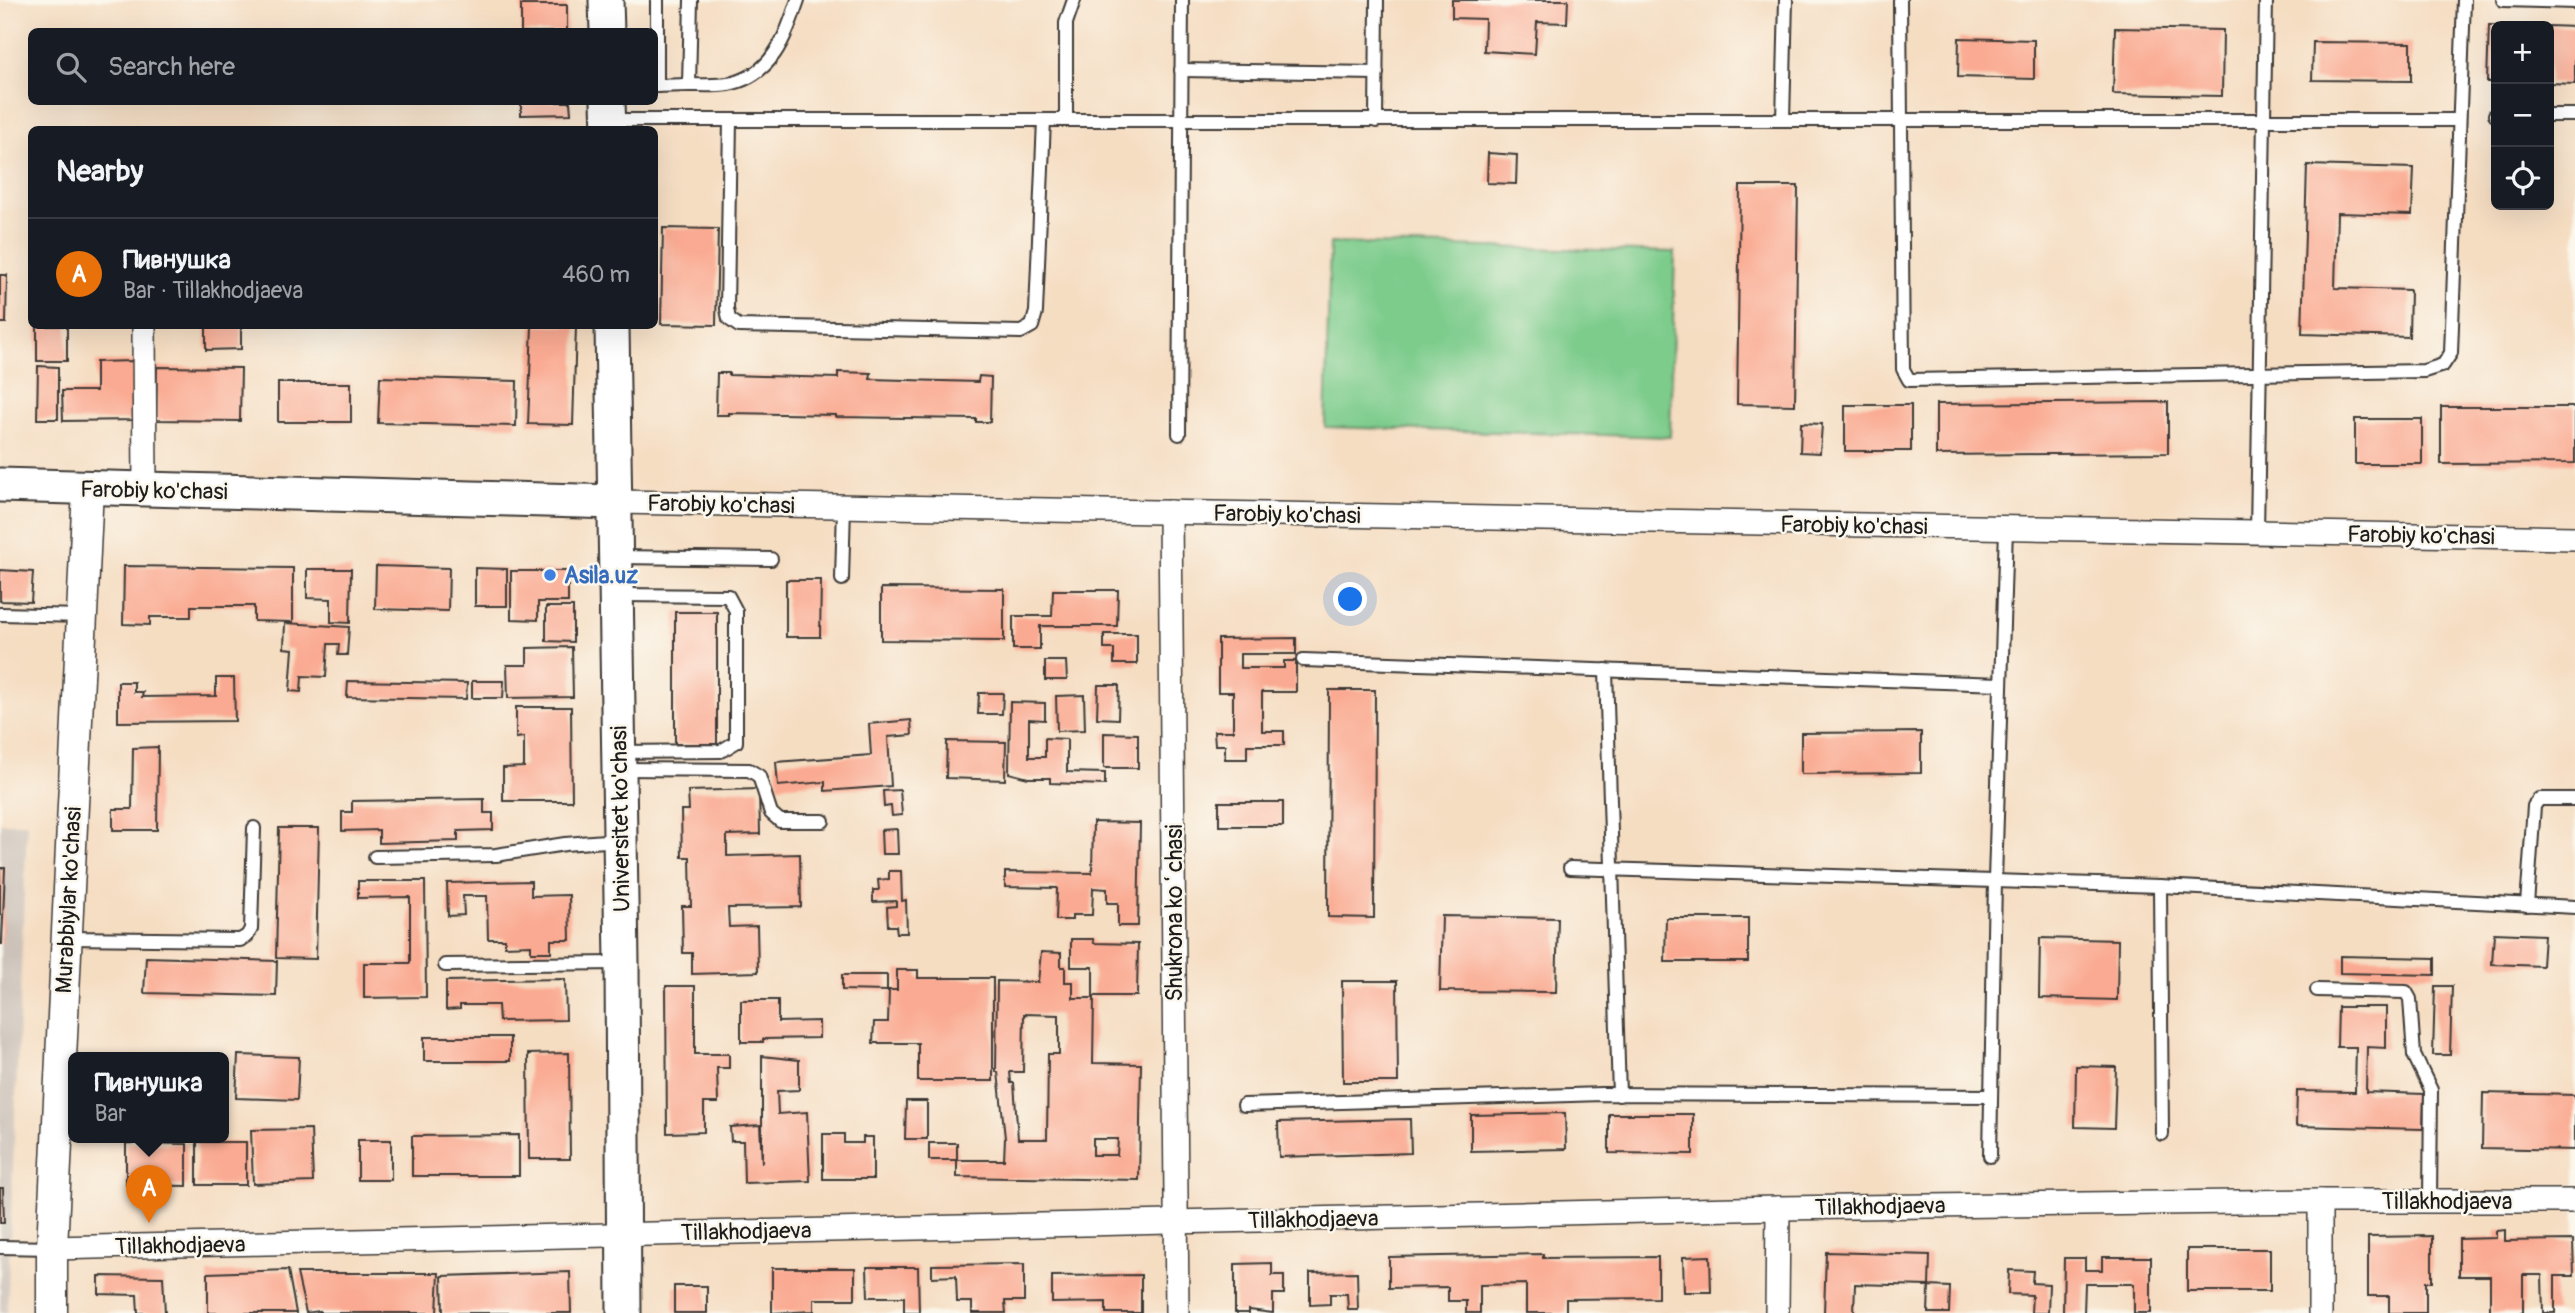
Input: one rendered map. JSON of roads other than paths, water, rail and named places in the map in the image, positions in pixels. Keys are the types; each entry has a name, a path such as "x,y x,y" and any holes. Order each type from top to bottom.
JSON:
{"main road":[{"path":"606,0 607,28"},
{"name":"Universitet ko'chasi","path":"612,329 622,963 624,1313"},
{"name":"Farobiy ko'chasi","path":"0,485 616,502"}],"street":[{"path":"144,329 145,489"},
{"name":"Murabbiylar ko'chasi","path":"52,1313 52,1248 88,488"},
{"name":"Farobiy ko'chasi","path":"616,502 2575,538"},
{"name":"Shukrona koʻchasi","path":"1170,512 1177,1313"},
{"name":"Tillakhodjaeva","path":"52,1248 1778,1208 2430,1200 2575,1201"},
{"path":"2319,1201 2320,1313"},
{"path":"1777,1313 1778,1208"}],"lane":[{"path":"657,0 657,28"},
{"path":"689,85 691,0"},
{"path":"658,86 726,84 746,78 768,64 788,29 798,0"},
{"path":"1066,120 1066,23 1074,0"},
{"path":"1179,434 1182,0"},
{"path":"1376,121 1377,0"},
{"path":"1783,120 1786,0"},
{"path":"1900,0 1903,369 1909,380 2424,371 2443,365 2451,353 2464,0"},
{"path":"2257,532 2266,0"},
{"path":"2503,0 2575,2"},
{"path":"1181,70 1377,73"},
{"path":"2554,115 2575,115"},
{"path":"608,117 730,120 2458,120"},
{"path":"730,120 729,320 739,326 1021,332 1032,326 1036,312 1044,120"},
{"path":"842,579 844,506"},
{"path":"1990,1156 2006,528"},
{"path":"617,558 771,559"},
{"path":"617,595 728,596 736,611 736,742 721,751 619,761"},
{"path":"0,614 82,616"},
{"path":"1303,660 2001,684"},
{"path":"1606,670 1619,1095"},
{"path":"619,761 749,770 759,776 771,813 780,821 823,821"},
{"path":"2527,905 2534,806 2539,799 2575,799"},
{"path":"66,938 240,940 247,936 251,929 254,828"},
{"path":"375,857 496,855 565,844 620,840"},
{"path":"1570,868 2160,886 2575,907"},
{"path":"2160,886 2162,1134"},
{"path":"445,965 622,963"},
{"path":"2317,990 2406,992 2410,999 2414,1055 2431,1090 2430,1200"},
{"path":"1244,1105 1619,1095 1991,1096"},
{"path":"0,1247 52,1248"}],"place":[{"name":"Asila.uz","path":"550,575"},
{"name":"Пивнушка","path":"149,1223"}]}
